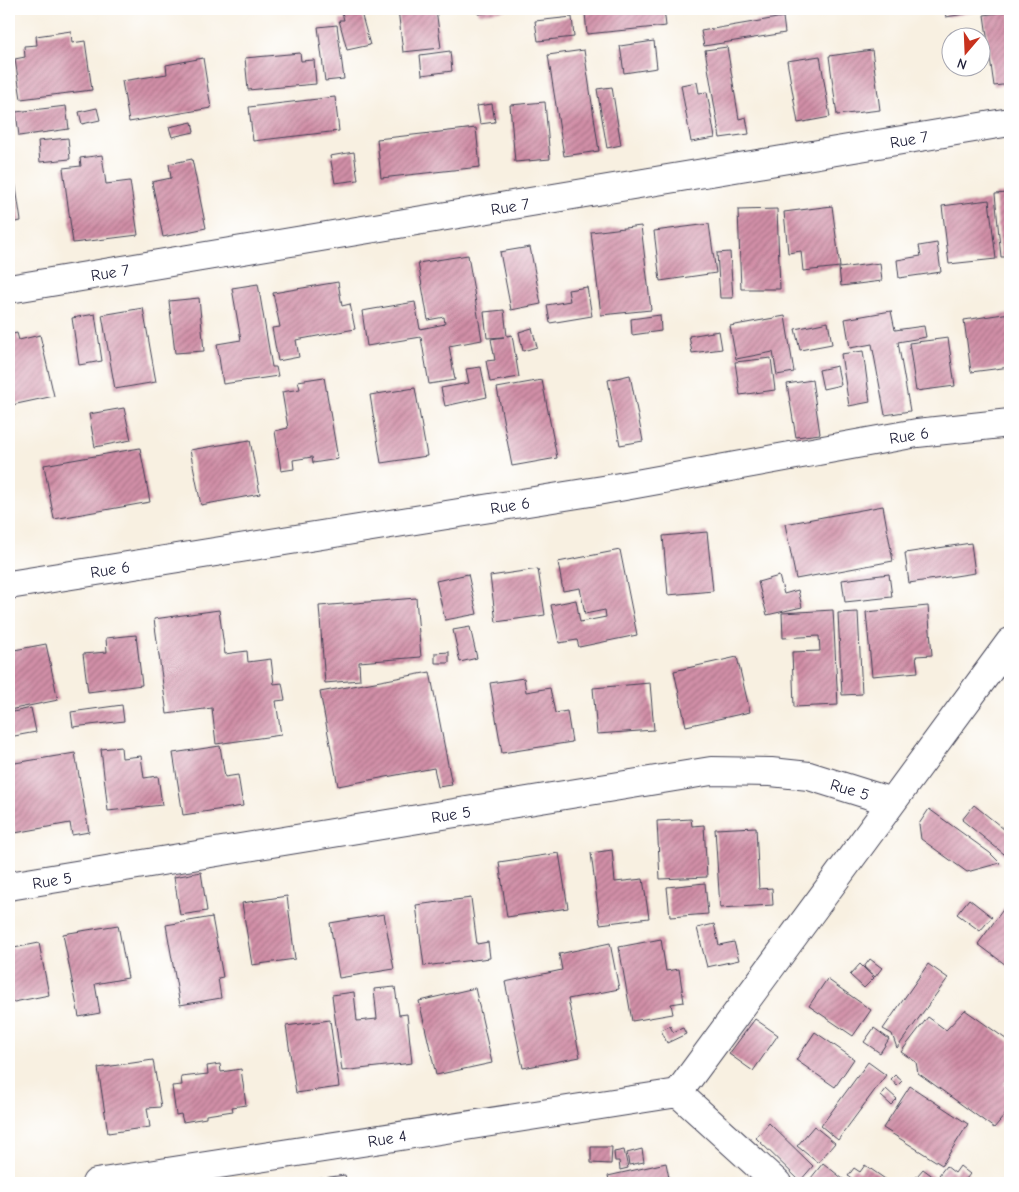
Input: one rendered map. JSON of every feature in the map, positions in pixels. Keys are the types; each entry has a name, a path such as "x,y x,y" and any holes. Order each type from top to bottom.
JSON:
{"street":[{"name":"Rue 7","path":"9,289 1010,122"},
{"name":"Rue 6","path":"9,585 603,490 917,433 1010,423"},
{"path":"777,1183 678,1093 1010,642"},
{"name":"Rue 5","path":"9,886 711,771 771,772 809,776 892,802"},
{"name":"Rue 4","path":"96,1183 678,1093"}],"building":[{"path":"341,9 360,9 370,45 347,50 339,20 344,20"},
{"path":"398,9 436,9 441,48 403,52"},
{"path":"477,9 505,9 505,10 478,14"},
{"path":"629,9 664,9 666,26 587,34 585,13"},
{"path":"944,9 988,9 988,10 946,17"},
{"path":"1010,11 1010,84 994,86 992,72 992,28 986,28 984,15"},
{"path":"572,17 574,37 538,41 535,21"},
{"path":"783,17 785,33 704,46 701,31"},
{"path":"337,25 344,79 325,81 318,27"},
{"path":"71,31 72,43 85,41 92,90 21,99 15,59 25,57 24,46 37,45 36,36"},
{"path":"654,41 657,68 624,73 620,46"},
{"path":"727,47 739,119 746,117 749,134 720,138 705,50"},
{"path":"584,50 599,151 564,156 548,55"},
{"path":"872,50 880,110 837,115 829,56"},
{"path":"450,51 452,71 422,75 420,55"},
{"path":"300,53 301,61 314,60 316,84 248,90 245,58"},
{"path":"820,56 830,117 798,123 787,61"},
{"path":"203,58 211,108 129,122 122,81 167,74 166,65"},
{"path":"697,82 699,93 707,92 715,138 691,142 681,85"},
{"path":"612,87 621,145 607,148 597,89"},
{"path":"335,97 339,131 253,141 249,107"},
{"path":"545,102 550,159 515,162 510,105"},
{"path":"492,104 495,122 480,124 477,106"},
{"path":"66,106 69,129 19,136 16,112"},
{"path":"97,108 100,120 82,124 79,112"},
{"path":"192,122 194,132 172,137 169,127"},
{"path":"476,128 480,167 381,178 377,139"},
{"path":"68,138 70,159 40,162 38,141"},
{"path":"354,152 358,180 335,183 330,156"},
{"path":"9,154 13,174 9,175"},
{"path":"102,155 106,184 130,181 138,235 73,243 63,168 81,166 80,158"},
{"path":"192,159 206,228 163,237 152,182 171,178 169,164"},
{"path":"15,181 21,221 9,223 9,182"},
{"path":"1008,193 1010,257 1001,257 995,194"},
{"path":"989,200 996,259 949,264 942,206"},
{"path":"832,206 840,267 803,271 801,251 788,253 784,212"},
{"path":"777,209 780,289 741,289 738,210"},
{"path":"709,224 716,273 660,281 654,231"},
{"path":"641,226 651,310 601,315 591,232"},
{"path":"937,243 941,272 899,278 897,260 921,256 919,246"},
{"path":"530,247 541,304 511,310 500,252"},
{"path":"730,252 733,298 720,298 717,253"},
{"path":"468,255 482,340 449,346 455,380 429,384 421,337 367,346 362,311 415,302 420,329 445,324 444,317 428,320 418,263"},
{"path":"880,263 882,281 841,286 839,268"},
{"path":"338,282 342,306 350,304 355,329 296,340 299,357 278,361 272,328 280,327 273,293"},
{"path":"258,284 272,367 276,367 278,376 223,384 217,344 241,340 232,288"},
{"path":"587,287 592,316 550,323 547,305 570,301 568,290"},
{"path":"199,298 204,351 175,353 169,301"},
{"path":"143,308 156,382 115,389 102,315"},
{"path":"504,310 507,336 512,335 519,377 490,382 486,361 495,360 491,339 504,337 487,338 484,312"},
{"path":"891,311 895,330 924,326 926,337 898,342 910,411 885,415 872,344 850,348 845,319"},
{"path":"1010,313 1010,367 971,372 964,320"},
{"path":"95,314 102,361 79,365 72,318"},
{"path":"660,315 661,331 632,335 631,319"},
{"path":"785,316 794,372 777,375 773,352 736,359 730,326"},
{"path":"828,322 832,344 800,350 795,329"},
{"path":"532,328 537,347 523,351 519,332"},
{"path":"719,331 722,349 692,353 689,336"},
{"path":"17,333 19,340 40,335 54,396 12,405 9,390 9,335"},
{"path":"948,338 955,386 916,391 909,343"},
{"path":"863,351 870,402 849,406 841,354"},
{"path":"771,358 775,390 740,395 735,362"},
{"path":"837,366 841,385 823,389 819,370"},
{"path":"481,367 487,397 445,406 441,388 469,383 466,369"},
{"path":"630,375 643,441 620,445 608,380"},
{"path":"324,377 338,459 313,463 312,457 293,460 294,469 281,471 275,431 288,428 282,392 300,389 298,381"},
{"path":"542,380 557,458 512,466 497,388"},
{"path":"812,380 820,434 796,437 787,384"},
{"path":"415,388 427,456 381,463 370,395"},
{"path":"124,408 131,440 95,447 89,414"},
{"path":"250,440 260,494 201,505 190,450"},
{"path":"140,448 150,502 54,519 44,465"},
{"path":"883,506 893,561 796,579 785,524"},
{"path":"707,532 713,591 668,595 663,536"},
{"path":"971,543 975,573 909,583 905,553"},
{"path":"620,550 637,635 579,647 577,640 559,643 551,605 576,600 580,622 606,617 605,610 585,614 580,588 563,591 558,562"},
{"path":"538,569 545,615 496,622 490,576"},
{"path":"468,574 477,614 445,620 436,581"},
{"path":"889,574 892,597 845,602 842,580"},
{"path":"779,576 784,594 798,590 802,607 767,615 758,582"},
{"path":"416,598 421,657 359,662 360,680 325,683 319,606"},
{"path":"928,606 932,655 916,656 918,672 872,676 866,612"},
{"path":"219,610 225,654 247,651 248,662 271,659 274,684 282,683 285,700 276,701 281,735 216,744 212,708 167,714 154,619"},
{"path":"833,610 838,705 794,707 792,652 820,651 819,636 783,638 782,613"},
{"path":"858,612 862,694 842,695 838,613"},
{"path":"470,627 477,658 460,662 453,630"},
{"path":"136,635 142,685 88,692 83,654 107,652 106,638"},
{"path":"46,644 58,700 9,710 9,651"},
{"path":"449,652 449,663 435,663 435,653"},
{"path":"737,657 750,712 686,726 674,671"},
{"path":"430,672 452,785 438,787 434,768 338,786 320,692"},
{"path":"524,678 526,692 550,688 555,713 567,711 572,742 502,753 490,683"},
{"path":"650,683 654,730 597,734 593,688"},
{"path":"122,705 124,721 73,727 71,712"},
{"path":"31,708 36,732 9,737 9,713"},
{"path":"220,746 225,777 238,775 243,806 183,815 173,753"},
{"path":"121,747 122,758 141,756 144,778 158,776 162,805 108,811 101,749"},
{"path":"75,753 89,832 72,835 70,823 15,833 9,797 9,764"},
{"path":"974,805 1010,834 1009,858 962,820"},
{"path":"929,809 990,853 1000,863 967,872 921,839 919,824"},
{"path":"691,819 692,826 704,825 707,877 660,879 657,821"},
{"path":"756,827 759,889 772,888 773,905 720,908 715,829"},
{"path":"612,850 615,882 643,879 649,918 600,924 591,853"},
{"path":"559,853 568,908 507,917 499,862"},
{"path":"201,872 207,911 180,915 174,877"},
{"path":"705,883 708,914 670,917 667,887"},
{"path":"287,896 295,959 252,965 242,903"},
{"path":"471,898 477,944 488,942 490,958 424,966 416,905"},
{"path":"969,899 992,917 980,931 957,914"},
{"path":"1010,900 1010,968 978,944"},
{"path":"384,914 394,969 339,978 330,923"},
{"path":"212,917 223,977 218,978 221,998 180,1005 166,925"},
{"path":"714,924 719,945 734,942 739,960 707,967 697,928"},
{"path":"118,925 128,978 95,984 100,1013 79,1017 63,934"},
{"path":"661,939 666,971 679,969 684,1002 671,1004 673,1014 632,1021 619,947"},
{"path":"39,943 49,995 9,1003 9,949"},
{"path":"610,943 619,989 568,999 580,1057 523,1068 505,982 562,970 559,954"},
{"path":"870,959 882,968 875,977 864,967"},
{"path":"860,964 874,978 864,988 850,975"},
{"path":"928,964 948,978 897,1048 892,1034 883,1029"},
{"path":"827,979 871,1010 853,1036 809,1006"},
{"path":"395,987 399,1015 407,1014 412,1063 342,1071 332,995 354,992 357,1021 377,1019 374,989"},
{"path":"475,988 492,1063 436,1075 419,1001"},
{"path":"965,1010 1010,1042 1010,1076 1004,1084 1010,1089 1010,1109 994,1128 918,1073 916,1062 901,1052 928,1017 946,1030"},
{"path":"755,1019 778,1035 753,1071 729,1054"},
{"path":"330,1020 339,1087 296,1093 286,1026"},
{"path":"670,1026 673,1032 683,1028 686,1034 667,1043 661,1030"},
{"path":"874,1028 889,1039 880,1053 864,1042"},
{"path":"815,1032 854,1059 835,1087 796,1060"},
{"path":"153,1060 161,1107 147,1108 150,1127 108,1133 98,1068"},
{"path":"868,1062 886,1075 838,1140 821,1126"},
{"path":"220,1064 221,1072 241,1069 246,1105 232,1107 233,1111 206,1115 206,1118 183,1122 181,1114 176,1115 172,1086 182,1085 181,1077 208,1074 207,1066"},
{"path":"895,1075 902,1081 897,1086 891,1079"},
{"path":"910,1086 968,1124 942,1165 883,1128"},
{"path":"886,1089 897,1099 891,1105 881,1096"},
{"path":"769,1123 813,1166 800,1181 756,1138"},
{"path":"814,1126 835,1143 818,1163 797,1146"},
{"path":"591,1147 612,1147 611,1164 591,1163"},
{"path":"642,1149 644,1162 629,1165 627,1153"},
{"path":"624,1150 628,1168 620,1170 619,1161 615,1161 614,1152"},
{"path":"666,1163 670,1183 610,1183 608,1176"},
{"path":"823,1163 848,1183 807,1183"},
{"path":"865,1165 891,1183 852,1183 855,1180 848,1176 854,1168 860,1172"},
{"path":"946,1166 955,1173 960,1166 970,1174 963,1183 947,1183 939,1175"},
{"path":"923,1169 942,1183 912,1182"},
{"path":"345,1175 347,1183 293,1182"}]}
